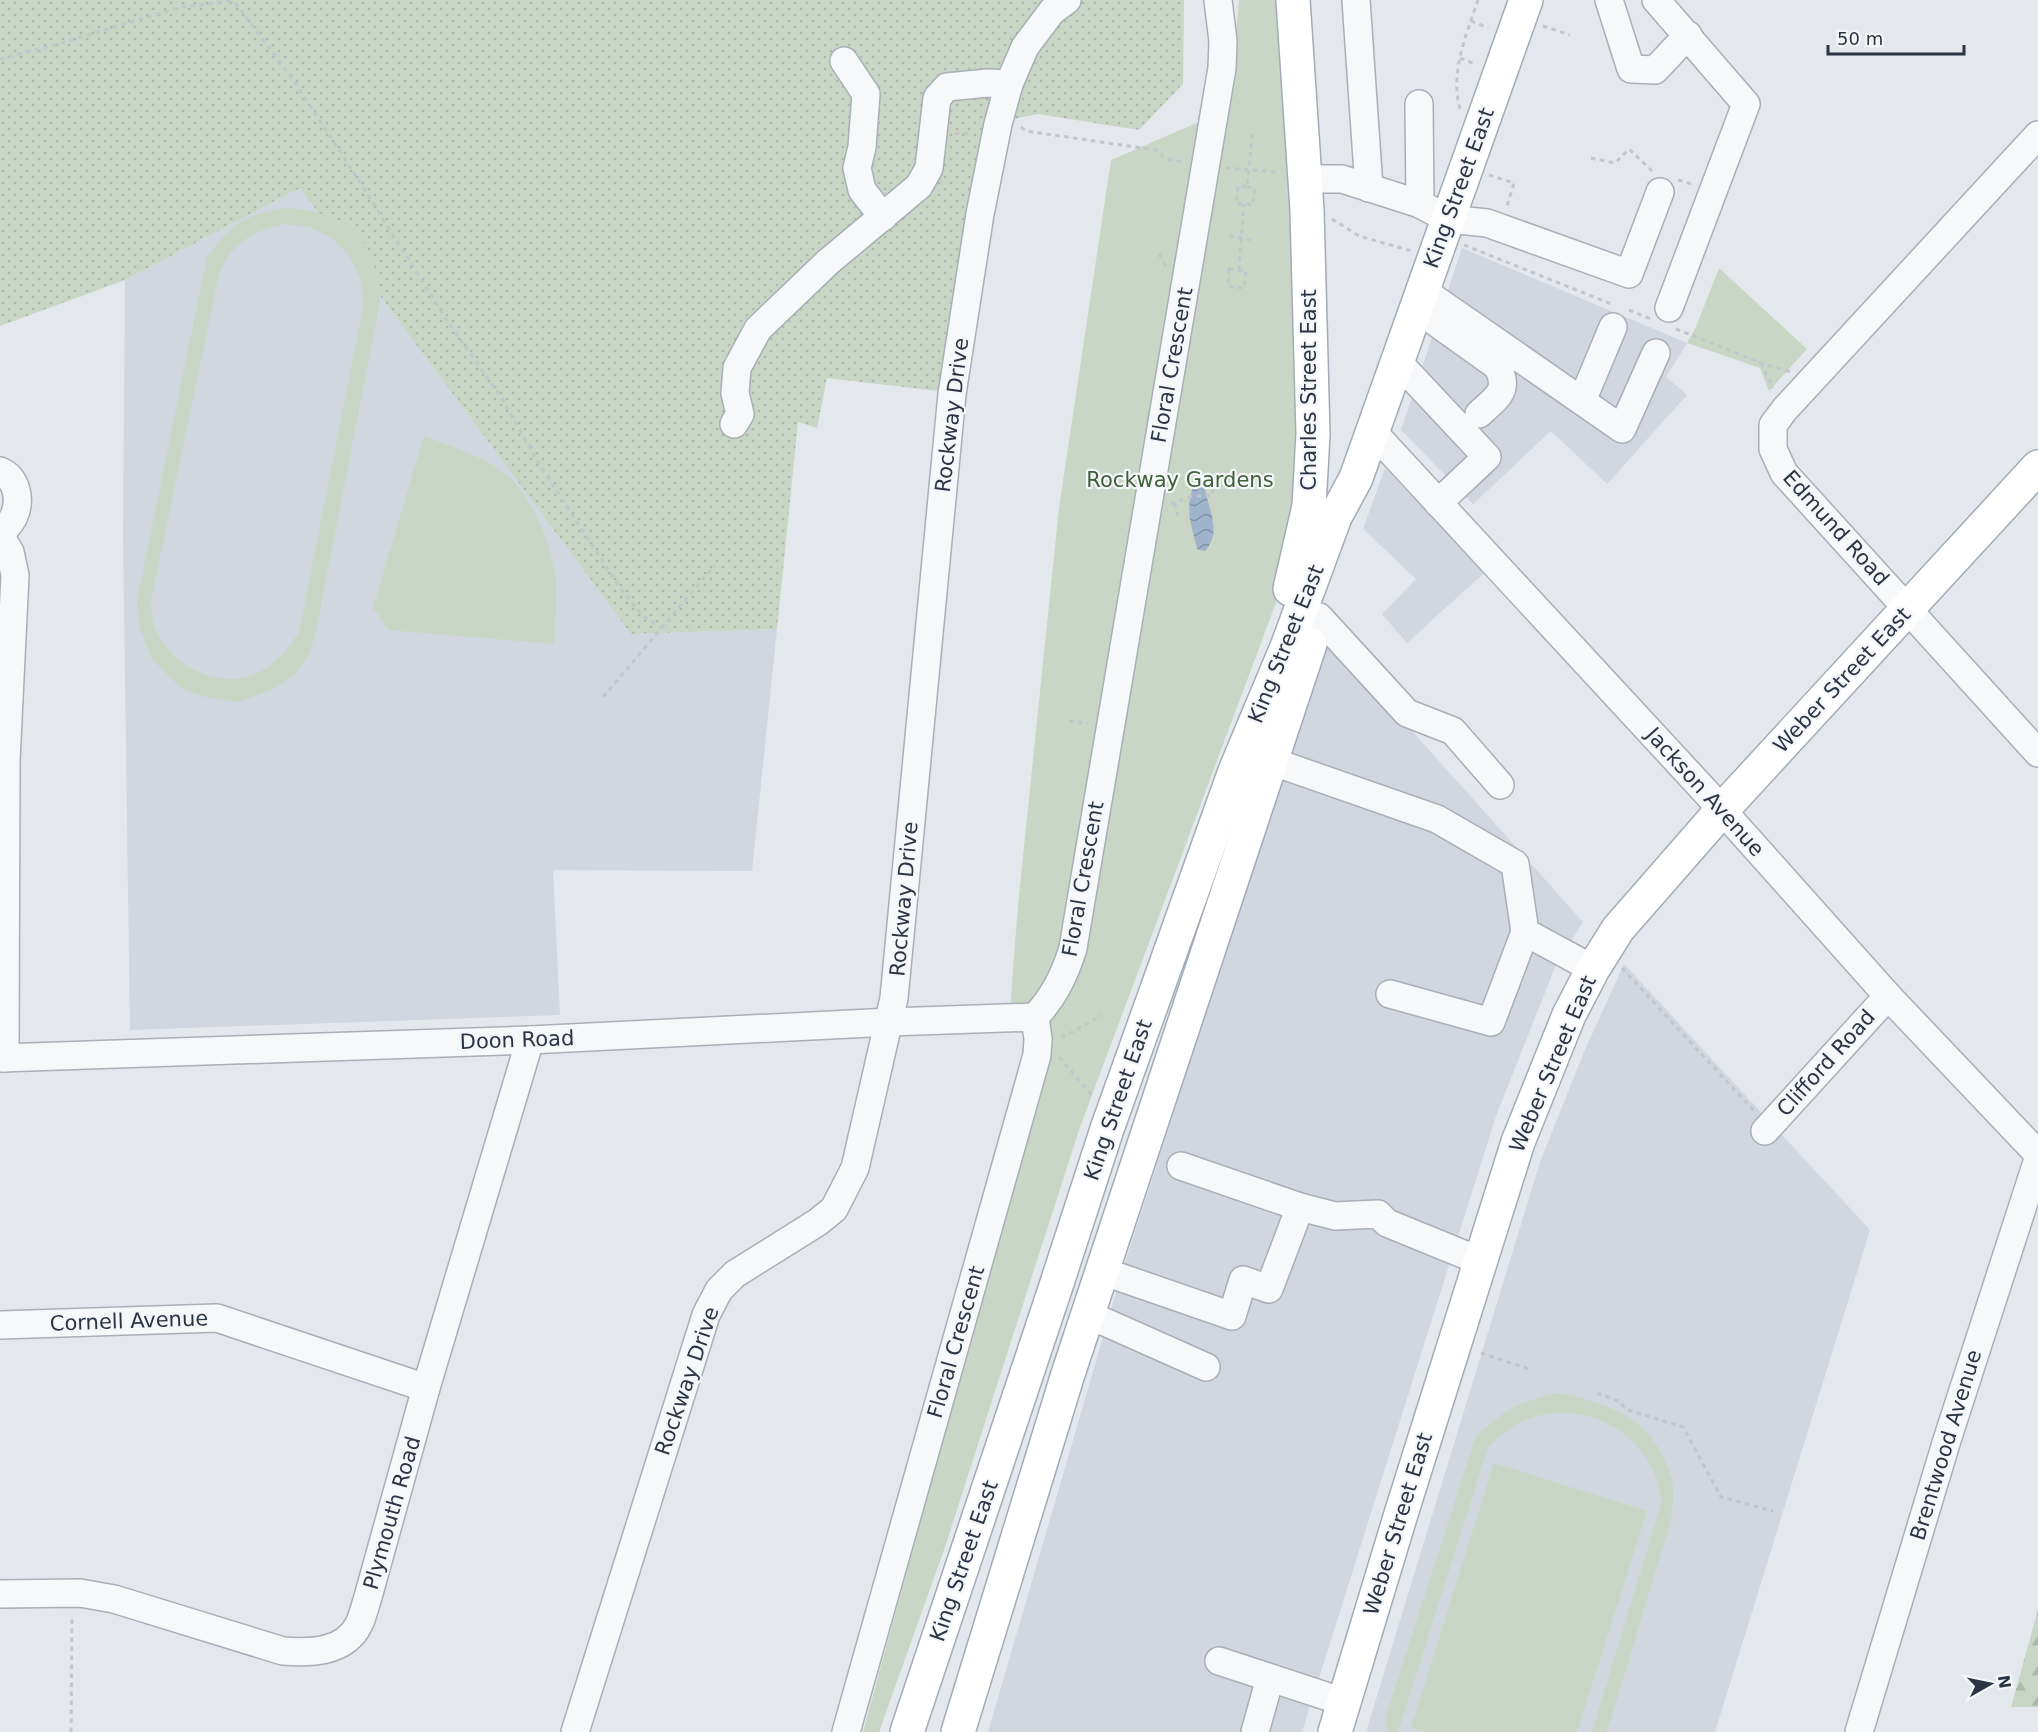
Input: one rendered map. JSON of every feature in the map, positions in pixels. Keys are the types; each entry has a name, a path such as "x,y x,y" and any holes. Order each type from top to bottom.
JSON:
{"main road":[{"name":"Charles Street East","path":"1235,771 1260,674 1288,596 1309,506 1312,434 1295,176 1293,0"},
{"name":"King Street East","path":"907,1732 1107,1129 1235,771 1287,647 1335,517 1356,478 1419,299 1434,211 1534,13"},
{"name":"Weber Street East","path":"1340,1717 1497,1203 1526,1120 1569,1015 1607,968 1618,929 1722,810 2038,467"},
{"name":"King Street East","path":"958,1732 1088,1314 1349,526 1356,478"}],"street":[{"name":"Rockway Drive","path":"575,1732 706,1315 719,1290 735,1274 818,1222 834,1209 855,1168 882,1045 890,1022 896,987 952,394 980,214 998,124 1010,84 1025,48 1053,10 1067,0"},
{"name":"Floral Crescent","path":"846,1732 1037,1055 1035,1017 1048,1003 1066,972 1073,948 1222,68 1223,40 1218,0"},
{"path":"1356,0 1369,188"},
{"path":"1609,0 1631,69 1655,70 1688,36"},
{"path":"1656,0 1746,104 1669,308"},
{"path":"844,61 866,94 862,147 857,168 862,190 883,217"},
{"path":"734,424 740,414 735,393 737,368 758,329 828,262 919,186 929,168 937,98 947,87 988,83 1010,84"},
{"path":"1419,104 1434,211"},
{"name":"Edmund Road","path":"2038,135 1773,424 1773,450 1784,473 2038,753"},
{"path":"1295,176 1342,179 1434,211 1500,227 1629,274 1665,182"},
{"path":"1419,299 1582,401 1622,429 1656,353"},
{"path":"1419,299 1497,366 1504,385 1502,392 1479,414"},
{"path":"1582,401 1613,327"},
{"path":"1397,361 1487,457 1438,503"},
{"name":"Jackson Avenue","path":"1372,430 1722,810 1888,996 2038,1154"},
{"path":"0,471 8,474 15,488 18,504 14,518 0,536 10,552 15,575 3,761 2,1058"},
{"path":"1319,617 1407,713 1453,730 1500,784"},
{"path":"1271,761 1437,819 1515,864 1526,932 1491,1022 1390,994"},
{"path":"1526,932 1607,968"},
{"name":"Clifford Road","path":"1765,1131 1888,996"},
{"name":"Doon Road","path":"2,1058 530,1040 1035,1017"},
{"name":"Plymouth Road","path":"0,1594 80,1593 114,1599 283,1651 309,1653 329,1649 344,1641 358,1626 368,1597 426,1388 530,1040"},
{"name":"Brentwood Avenue","path":"1859,1732 1947,1440 2038,1159"},
{"path":"1181,1166 1300,1207 1335,1216 1378,1214 1387,1223 1480,1261"},
{"path":"1102,1271 1232,1316 1243,1280 1269,1288 1300,1207"},
{"path":"1088,1314 1206,1367"},
{"name":"Cornell Avenue","path":"0,1325 217,1318 426,1388"},
{"path":"1219,1661 1270,1678 1340,1717"},
{"path":"1255,1732 1270,1678"}],"path":[{"path":"1463,119 1457,97 1457,77 1470,21 1478,0"},
{"path":"0,59 181,7 231,1 237,5 293,80 318,118 448,322 501,397 551,482 620,588 643,616 662,628"},
{"path":"1534,13 1570,35"},
{"path":"1470,21 1492,29"},
{"path":"1460,58 1475,64"},
{"path":"933,134 975,133 998,124 1012,122 1026,131 1156,150 1166,159 1186,162"},
{"path":"1247,187 1254,129"},
{"path":"1592,158 1615,163 1629,149 1665,182 1713,189"},
{"path":"1219,167 1248,171 1269,170 1295,176"},
{"path":"1488,175 1514,183 1500,227"},
{"path":"1238,186 1247,187 1255,188 1253,205 1236,203 1238,186"},
{"path":"1239,270 1245,204"},
{"path":"1327,215 1359,236 1408,250 1413,249"},
{"path":"1229,236 1253,240"},
{"path":"1229,269 1239,270 1246,271 1245,288 1228,286 1229,269"},
{"path":"1774,390 1761,363 1791,372"},
{"path":"1190,497 1213,495 1212,483"},
{"path":"1175,503 1179,521"},
{"path":"603,697 715,566"},
{"path":"1607,968 1754,1112 1765,1131"},
{"path":"1059,1037 1067,1035 1102,1015"},
{"path":"1057,1055 1098,1102"},
{"path":"1480,1353 1529,1369"},
{"path":"1597,1393 1618,1401 1628,1410 1683,1427 1722,1497 1773,1510"},
{"path":"71,1732 72,1610"}],"shaded area":[{"path":"300,188 631,634 777,629 752,871 553,870 560,1015 130,1030 123,537 125,280"},
{"path":"1462,248 1687,343 1666,377 1687,395 1607,484 1551,431 1473,504 1401,430"},
{"path":"1385,468 1484,573 1407,643 1382,614 1416,579 1363,529"},
{"path":"1328,637 1583,922 1556,965 1496,1116 1302,1732 988,1732 1122,1272"},
{"path":"1624,964 1870,1230 1715,1732 1366,1732 1540,1162 1584,1052"}],"green space":[{"path":"0,0 1184,0 1183,84 1139,130 1038,114 985,125 938,391 827,378 817,428 798,422 777,629 631,634 300,188 125,280 0,326"},
{"name":"Rockway Gardens","path":"1239,0 1278,0 1294,297 1297,487 1277,600 1079,1130 945,1547 879,1732 863,1732 1042,1077 1045,1032 1055,1007 1011,1003 1011,996 1018,905 1059,508 1111,160 1229,109"},
{"path":"287,208 316,212 329,216 351,229 368,250 374,265 380,302 315,636 309,654 294,676 271,690 238,702 205,697 182,689 152,659 140,629 137,600 207,257 232,228 250,217","holes":["284,224 309,227 332,238 349,255 360,278 364,303 299,632 280,657 265,669 250,676 234,679 217,678 187,666 173,655 155,628 151,600 219,274 230,254 244,240 253,235"]},
{"path":"1719,268 1807,349 1769,391 1760,368 1687,343 1696,327"},
{"path":"424,436 489,463 508,476 525,496 540,523 554,566 556,595 554,644 389,630 373,608"},
{"path":"1559,1393 1611,1408 1639,1425 1660,1451 1673,1485 1671,1520 1607,1732 1592,1732 1662,1501 1653,1470 1643,1453 1630,1439 1599,1420 1581,1414 1562,1413 1544,1414 1520,1422 1488,1447 1398,1732 1387,1732 1385,1719 1476,1436 1514,1407 1533,1399"},
{"path":"1494,1463 1647,1511 1577,1732 1423,1732 1411,1728"},
{"path":"2038,1610 2038,1707 2011,1707"}],"water":[{"path":"1202,485 1205,489 1214,529 1213,537 1205,551 1197,549 1190,518 1189,504 1193,486"}]}
